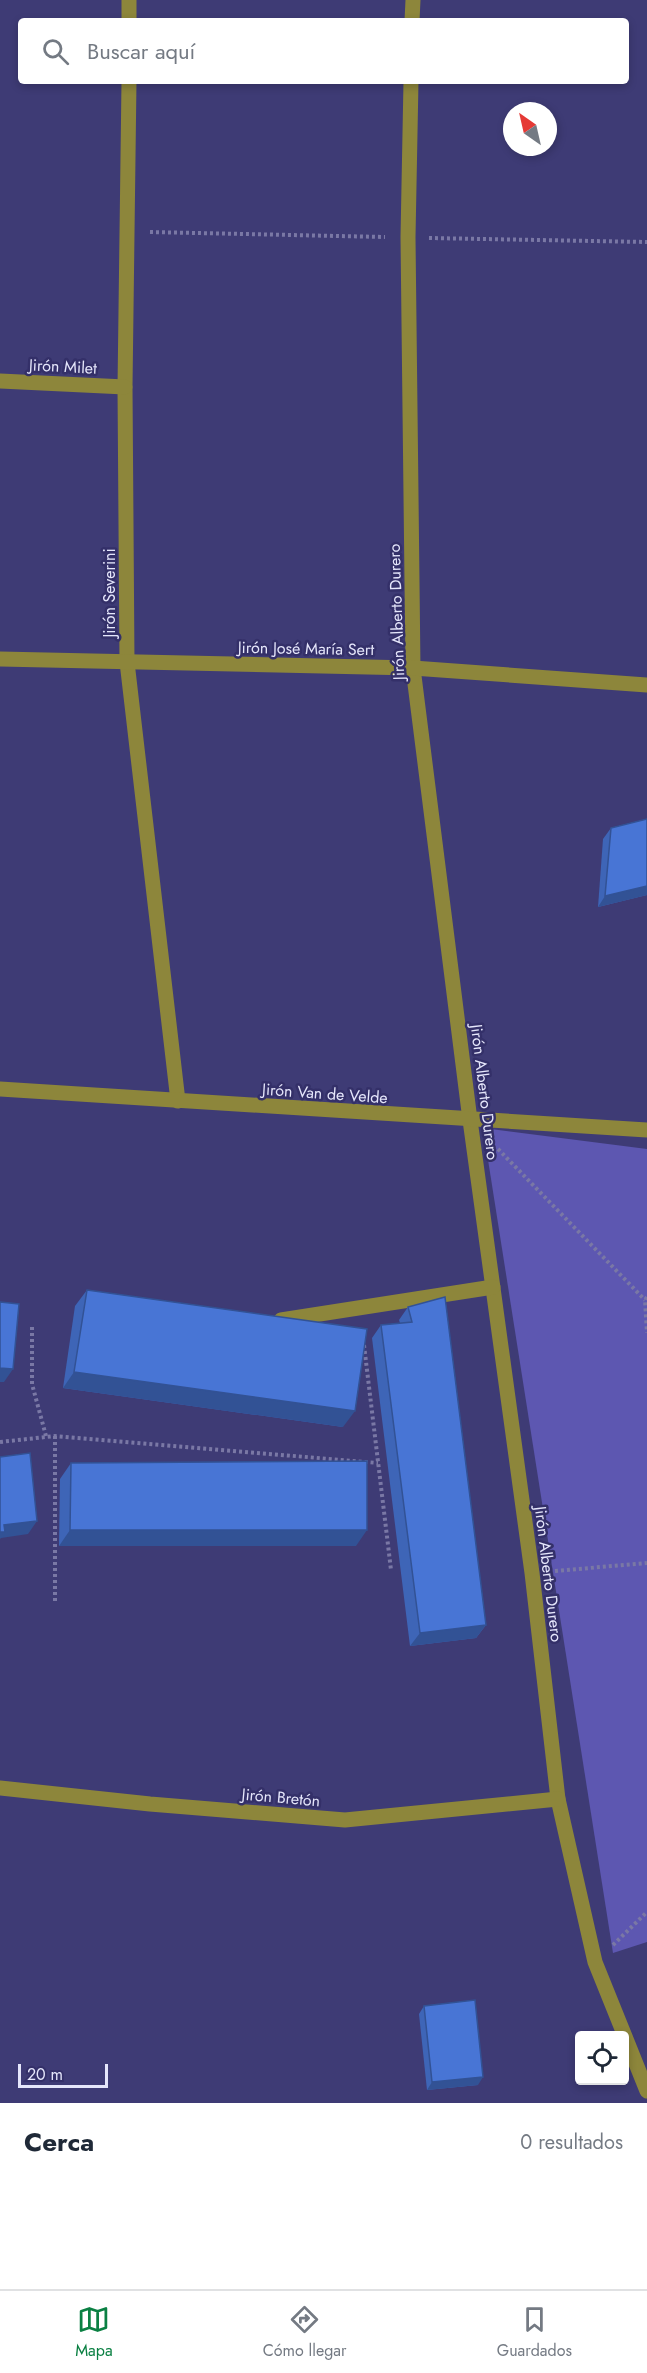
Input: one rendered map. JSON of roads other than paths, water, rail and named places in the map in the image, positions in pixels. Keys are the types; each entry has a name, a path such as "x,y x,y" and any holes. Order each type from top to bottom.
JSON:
{"street":[{"path":"129,0 129,18"},
{"path":"412,18 413,0"},
{"name":"Jirón Severini","path":"129,84 125,387 127,662 178,1101"},
{"name":"Jirón Alberto Durero","path":"411,84 408,237 413,668 470,1120 532,1573 558,1799 595,1962 647,2091"},
{"name":"Jirón Milet","path":"0,381 125,387"},
{"name":"Jirón José María Sert","path":"0,659 413,668 647,685"},
{"name":"Jirón Van de Velde","path":"0,1089 647,1130"},
{"path":"281,1320 493,1287"},
{"name":"Jirón Bretón","path":"0,1788 150,1804 345,1820 558,1799"}]}
